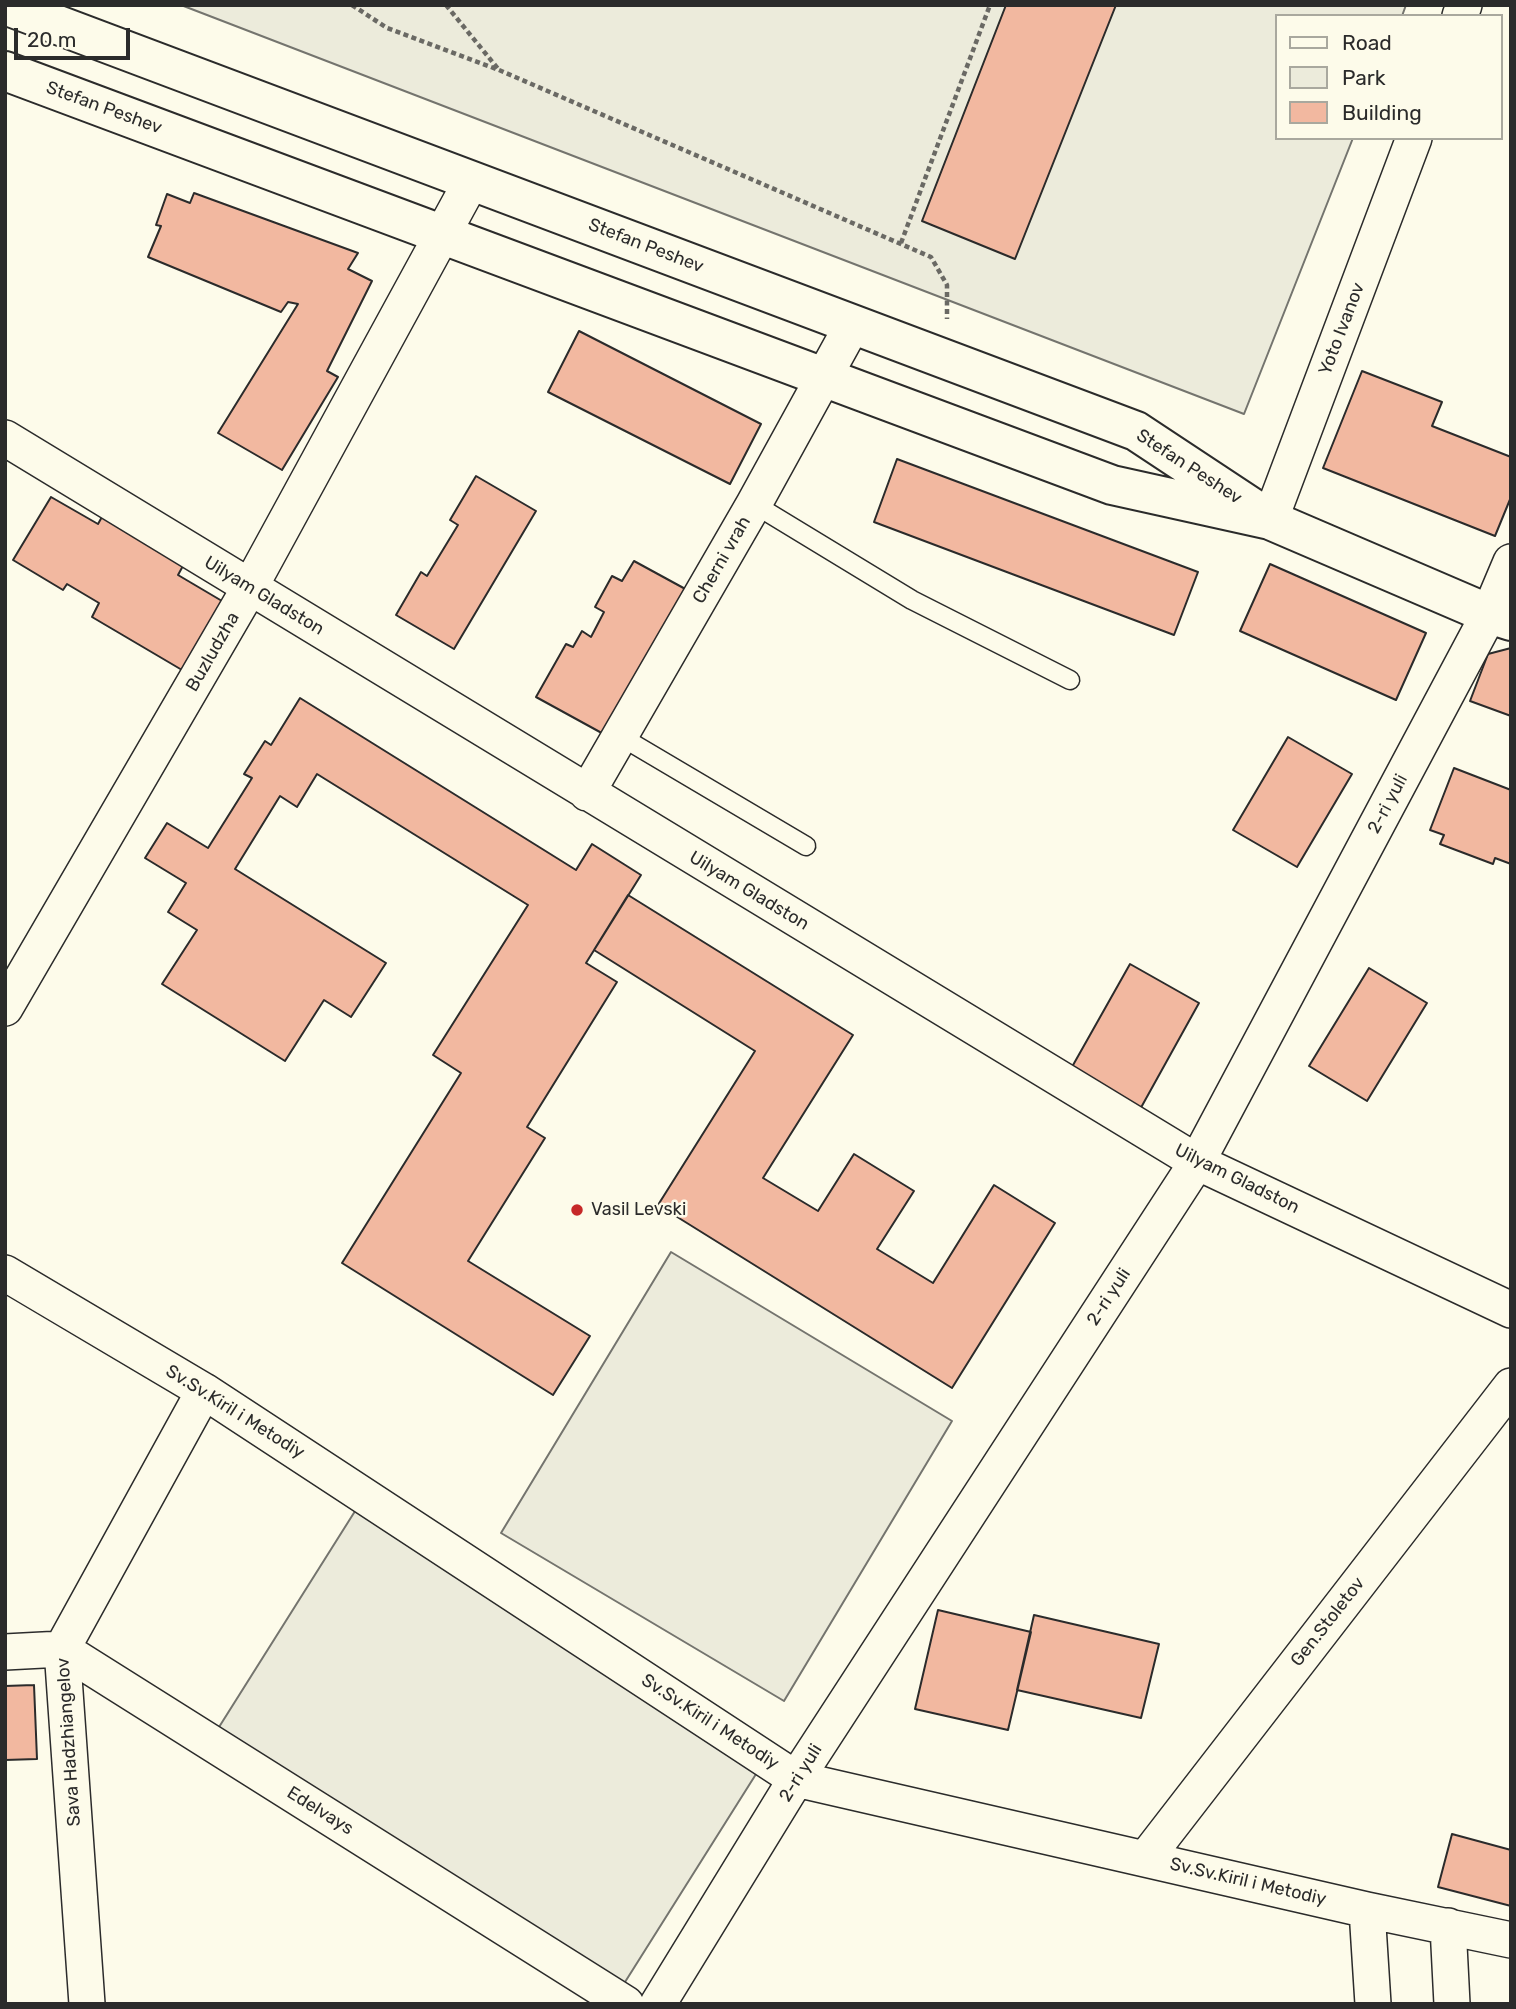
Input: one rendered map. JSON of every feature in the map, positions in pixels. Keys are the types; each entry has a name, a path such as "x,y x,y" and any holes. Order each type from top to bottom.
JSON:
{"street":[{"name":"Stefan Peshev","path":"5,5 1136,431 1270,520 1500,618"},
{"name":"Stefan Peshev","path":"5,71 1112,485 1270,520"},
{"name":"Yoto Ivanov","path":"1270,520 1413,140"},
{"name":"Buzludzha","path":"5,1008 250,587 472,180"},
{"name":"Cherni vrah","path":"587,793 754,504 853,324"},
{"name":"Uilyam Gladston","path":"5,438 1197,1162 1511,1310"},
{"name":"2-ri yuli","path":"658,2004 796,1779 1197,1162 1500,618 1511,562"},
{"name":"Sv.Sv.Kiril i Metodiy","path":"5,1273 204,1391 796,1779 1367,1910 1511,1940"},
{"name":"Gen.Stoletov","path":"1146,1858 1511,1386"},
{"name":"Sava Hadzhiangelov","path":"87,2004 62,1649 204,1391"},
{"path":"5,1652 62,1649"},
{"name":"Edelvays","path":"62,1649 626,2004"},
{"path":"1367,1910 1373,2004"},
{"path":"1448,1926 1452,2004"}],"lane":[{"path":"754,504 912,600 1070,680"},
{"path":"620,736 806,846"}],"path":[{"path":"352,5 387,28 499,70 931,257 947,285 948,317 936,357"},
{"path":"446,5 499,70"},
{"path":"901,243 990,5"}],"green space":[{"path":"181,5 1406,5 1403,14 1274,14 1274,140 1352,140 1244,414"},
{"path":"671,1252 952,1421 784,1701 501,1533"},
{"path":"357,1508 763,1763 620,1990 214,1735"}],"building":[{"path":"1006,5 1116,5 1015,259 922,221"},
{"path":"194,193 358,253 348,269 372,281 327,371 338,377 282,470 218,433 298,304 288,302 281,312 148,257 161,226 156,225 167,194 190,203"},
{"path":"579,331 761,424 730,484 548,392"},
{"path":"1362,371 1442,402 1432,426 1511,457 1511,497 1495,536 1323,468"},
{"path":"897,459 1198,572 1174,635 874,522"},
{"path":"476,476 536,511 454,649 396,615 421,572 427,576 458,525 450,520"},
{"path":"51,497 98,524 103,515 184,564 178,575 222,601 182,670 92,617 99,603 67,584 63,590 13,560"},
{"path":"634,561 689,591 609,737 536,697 566,644 573,647 582,631 591,637 604,612 595,607 612,576 622,581"},
{"path":"1270,564 1426,633 1396,700 1240,631"},
{"path":"1511,648 1511,716 1470,701 1488,654"},
{"path":"300,698 576,870 592,844 641,875 586,963 617,982 527,1127 545,1138 468,1261 590,1336 553,1395 342,1263 461,1073 433,1055 528,905 317,774 297,807 280,796 235,869 386,963 351,1017 324,1000 285,1061 162,984 197,930 168,912 186,883 145,858 167,823 208,848 252,778 244,774 265,741 271,745"},
{"path":"1288,737 1352,774 1297,867 1233,830"},
{"path":"1454,768 1511,790 1511,864 1495,858 1493,864 1440,844 1444,835 1430,830"},
{"path":"628,895 853,1035 763,1178 818,1211 854,1154 914,1191 877,1249 933,1283 994,1185 1055,1223 952,1388 658,1205 755,1051 594,950"},
{"path":"1130,964 1199,1003 1138,1113 1068,1074"},
{"path":"1369,968 1427,1003 1367,1101 1309,1066"},
{"path":"938,1610 1031,1632 1008,1730 915,1709"},
{"path":"1034,1615 1159,1644 1141,1718 1017,1690"},
{"path":"34,1685 37,1759 5,1760 5,1686"},
{"path":"1452,1834 1511,1850 1511,1906 1438,1887"}],"place":[{"name":"Vasil Levski","path":"577,1210"}]}
